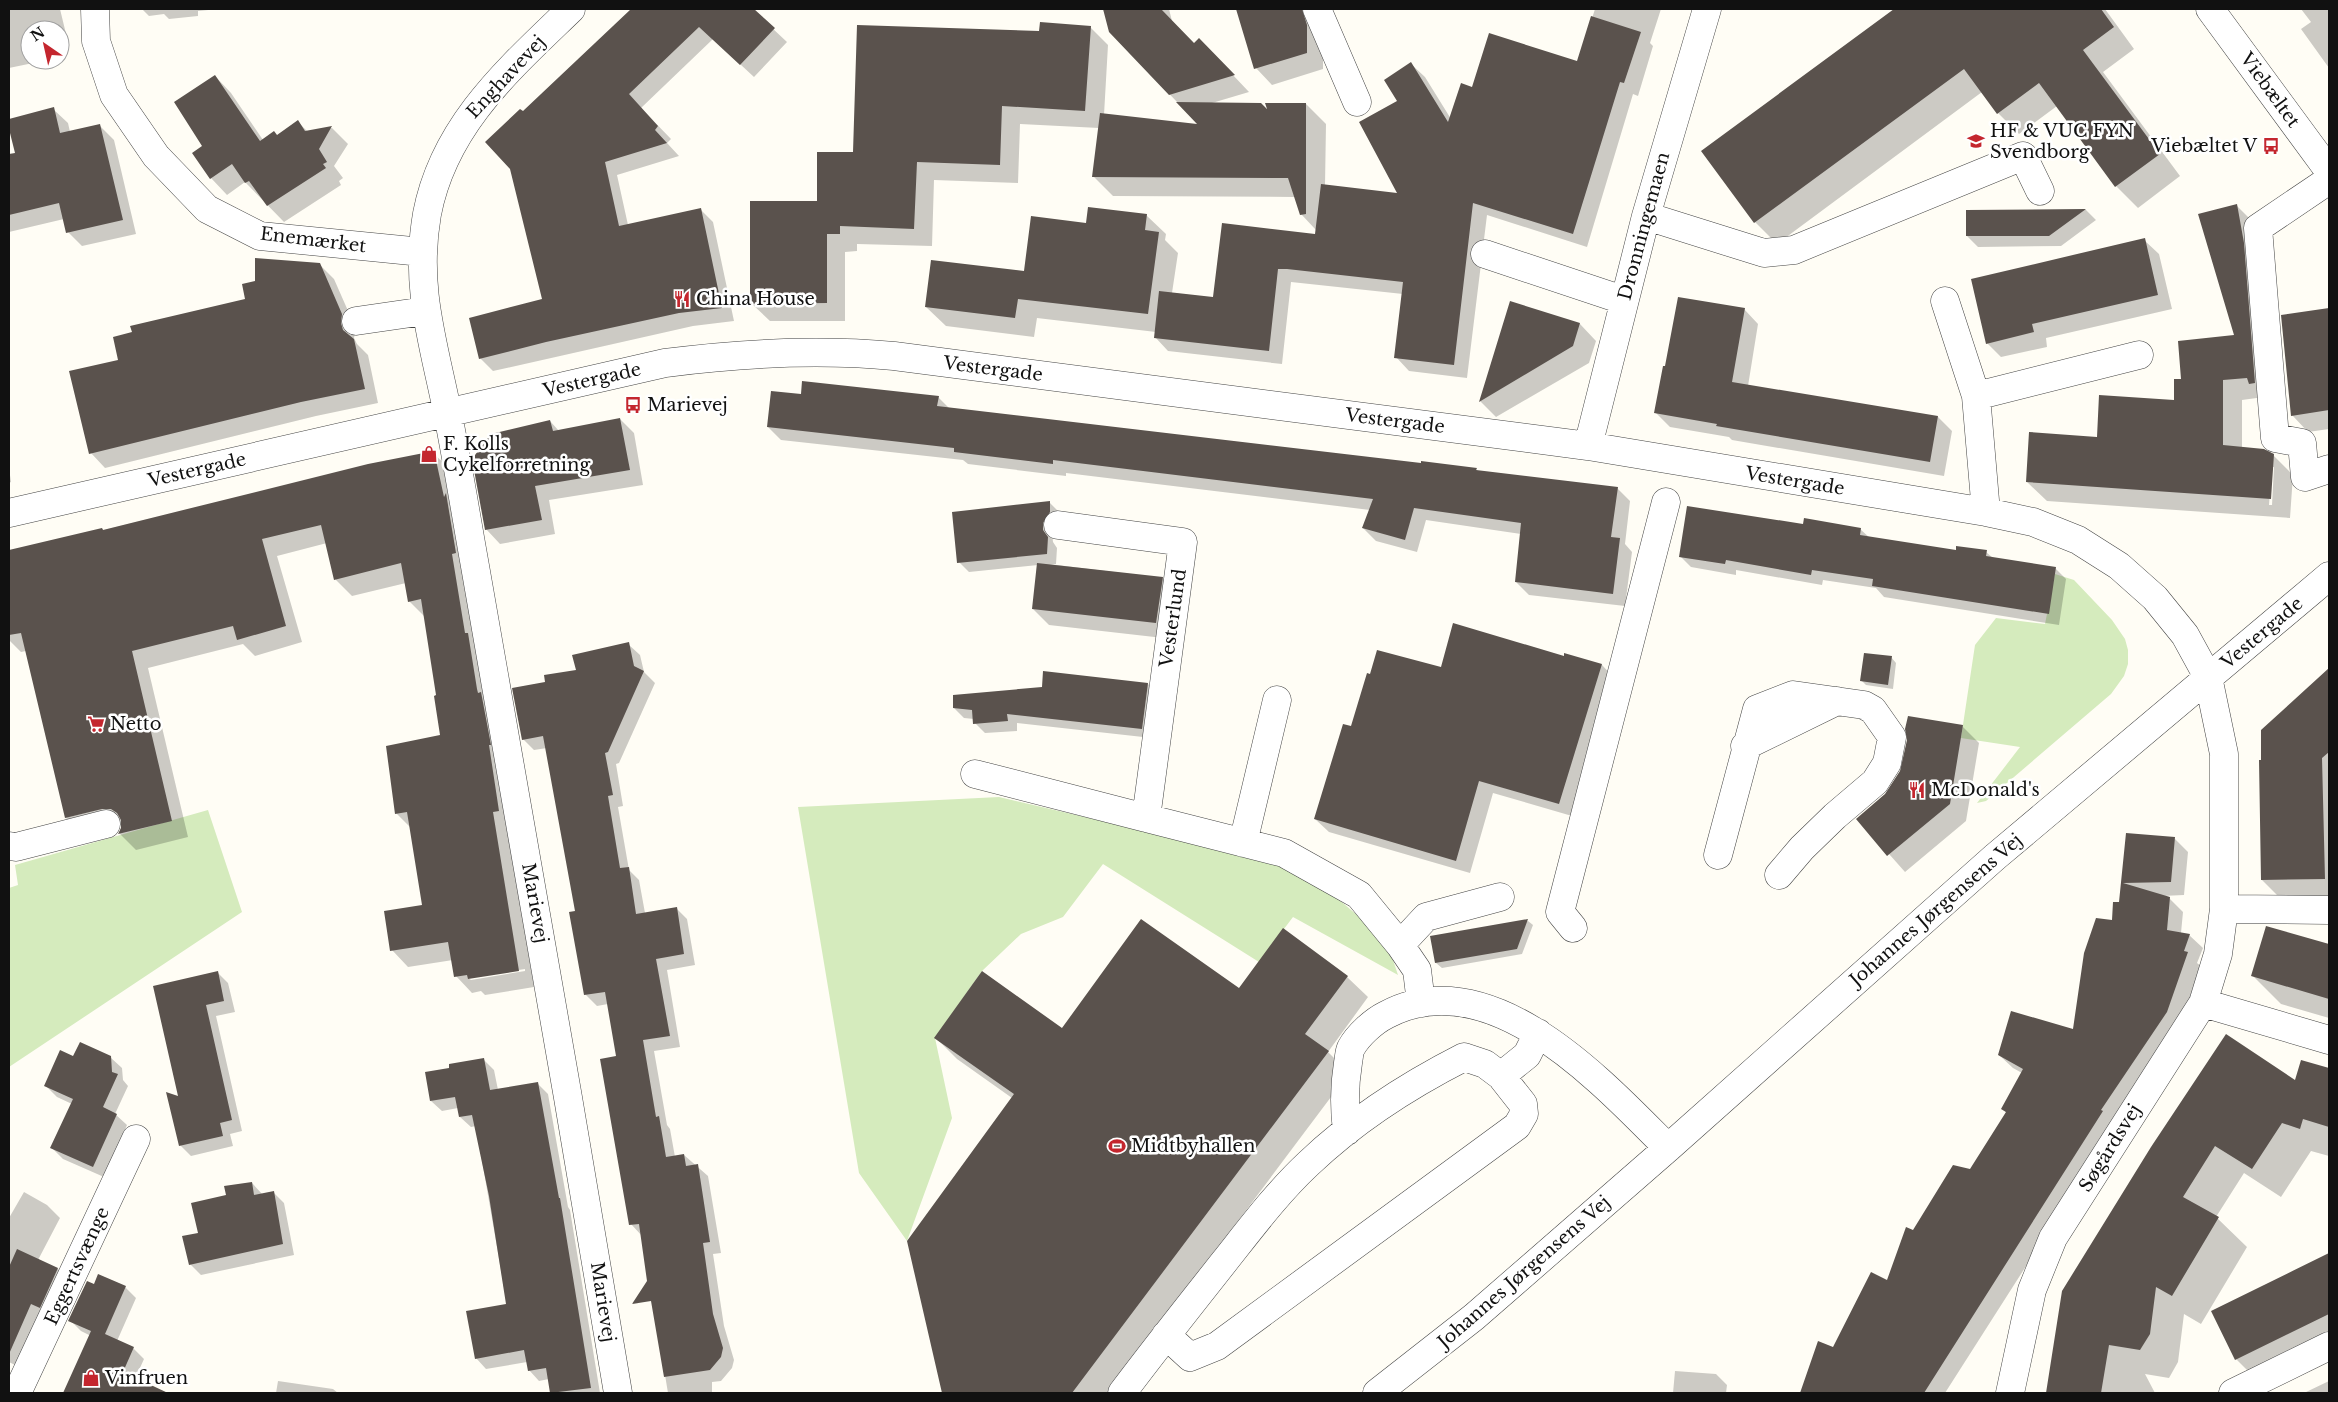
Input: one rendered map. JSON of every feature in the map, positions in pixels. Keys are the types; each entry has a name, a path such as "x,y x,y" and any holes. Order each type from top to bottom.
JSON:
{"street":[{"name":"Enemærket","path":"94,9 96,42 114,95 156,156 208,209 260,236 422,252"},
{"name":"Enghavevej","path":"448,413 425,311 422,252 428,210 441,164 458,132 478,103 571,9"},
{"path":"1317,9 1356,102"},
{"name":"Dronningemaen","path":"1588,446 1623,300 1707,9"},
{"name":"Viebæltet","path":"2210,9 2328,169"},
{"path":"1646,216 1764,253 1794,250 2023,156 2040,191"},
{"path":"2328,169 2258,228 2275,438 2302,443 2305,476 2329,469"},
{"path":"1485,254 1623,300"},
{"path":"1945,301 1976,396 1986,512"},
{"path":"356,321 425,311"},
{"name":"Vestergade","path":"9,513 666,363 717,356 810,351 894,356 1588,446 1986,512 2033,522 2078,540 2119,566 2155,598 2165,610 2185,635 2208,677 2329,576"},
{"path":"1976,396 2139,355"},
{"name":"Marievej","path":"448,413 555,1013 618,1393"},
{"path":"1573,928 1560,912 1666,502"},
{"name":"Vesterlund","path":"1058,525 1183,542 1146,818"},
{"name":"Søgårdsvej","path":"2010,1393 2032,1290 2053,1238 2203,1003 2218,954 2224,910 2224,754 2208,677"},
{"name":"Johannes Jørgensens Vej","path":"1377,1393 1474,1317 1668,1148 1944,901 2208,677"},
{"path":"1718,855 1745,746 1757,708 1793,695 1837,701 1869,708 1890,731 1892,736 1887,763 1875,782 1828,823 1779,875"},
{"path":"1243,842 1278,700"},
{"path":"975,774 1284,853 1360,895 1400,945 1416,970 1421,1003"},
{"path":"9,846 16,847 106,824"},
{"path":"1400,945 1426,917 1500,896"},
{"path":"2224,910 2329,910"},
{"path":"1347,1131 1343,1098 1350,1049 1369,1027 1397,1009 1421,1003 1455,1002 1480,1006 1501,1014 1538,1034 1574,1060 1621,1101 1668,1148"},
{"path":"2203,1003 2329,1040"},
{"path":"1500,1076 1527,1055 1538,1034"},
{"path":"1122,1393 1166,1335 1266,1210 1308,1164 1347,1131 1432,1073 1464,1057 1485,1064 1500,1076 1523,1104 1524,1114 1517,1126 1217,1346 1190,1357 1166,1335"},
{"name":"Eggertsvænge","path":"17,1393 136,1139"},
{"path":"2233,1393 2329,1346"}],"green space":[{"path":"2055,574 2074,580 2112,620 2125,639 2128,650 2128,664 2124,676 2111,694 1986,801 1977,803 2020,747 1961,738 1975,645 1996,618 2045,624"},
{"path":"999,797 1265,859 1323,886 1364,921 1391,954 1398,975 1293,917 1259,962 1103,864 1063,917 1021,934 982,971 935,1038 952,1118 907,1241 859,1173 798,807"},
{"path":"208,810 242,912 9,1067 9,888 18,885 15,865"}],"building":[{"path":"631,9 754,9 775,28 740,65 699,27 629,94 658,126 655,130 667,143 605,162 619,226 701,208 722,308 679,313 546,342 479,359 469,318 542,299 510,169 485,142 520,109 523,111"},
{"path":"1103,9 1161,9 1194,43 1199,38 1235,75 1169,95 1109,32"},
{"path":"1236,9 1302,9 1307,25 1307,53 1254,69"},
{"path":"1894,9 2101,9 2114,27 2083,50 2160,154 2115,187 2039,83 1997,114 1964,69 1754,223 1701,151"},
{"path":"1591,16 1641,32 1624,83 1620,82 1573,234 1473,203 1454,365 1394,358 1403,282 1287,269 1278,269 1269,351 1154,338 1159,291 1213,297 1222,223 1315,234 1321,184 1397,193 1359,122 1397,101 1384,80 1411,62 1448,122 1461,83 1472,87 1489,33 1577,61"},
{"path":"1040,22 1091,26 1085,111 1002,106 1000,165 917,162 914,229 840,226 840,234 827,234 827,303 750,304 750,201 817,201 817,152 853,152 857,25 1039,31"},
{"path":"215,75 260,141 274,131 277,135 298,120 305,131 332,126 319,149 327,162 323,164 326,168 267,206 249,181 245,183 232,164 210,179 192,153 202,146 174,102"},
{"path":"1176,102 1261,103 1267,109 1265,103 1306,103 1306,214 1300,215 1288,178 1092,177 1100,113 1197,124"},
{"path":"54,107 60,133 100,124 123,220 66,233 59,203 9,215 9,154 15,153 9,129 9,119"},
{"path":"2237,204 2244,243 2255,383 2249,384 2247,378 2223,380 2223,445 2264,449 2274,454 2271,499 2026,482 2029,432 2097,437 2099,395 2174,400 2174,379 2181,379 2178,341 2234,335 2198,214"},
{"path":"1088,207 1147,214 1145,230 1159,232 1148,314 1018,299 1015,318 925,307 931,260 1024,271 1031,216 1086,223"},
{"path":"2086,209 2049,236 1966,236 1966,210"},
{"path":"2145,238 2158,295 2032,324 2034,332 1986,344 1971,279"},
{"path":"255,258 320,263 342,314 341,323 343,330 354,339 365,389 301,402 89,454 69,371 118,360 113,337 132,332 130,326 245,299 242,284 255,281"},
{"path":"1678,297 1745,308 1732,382 1938,416 1930,462 1716,426 1717,424 1654,413"},
{"path":"1510,301 1580,323 1573,346 1479,402"},
{"path":"2329,308 2329,410 2291,416 2281,315"},
{"path":"802,381 939,396 937,406 1421,463 1421,461 1477,468 1476,470 1618,487 1611,537 1620,538 1613,594 1515,582 1521,523 1414,508 1405,540 1362,528 1373,499 1053,460 1053,464 954,452 954,448 767,427 771,391 801,394"},
{"path":"620,418 630,470 535,486 542,520 485,530 472,459 491,434 550,420 553,431"},
{"path":"434,451 444,497 446,493 456,553 452,554 465,633 468,633 477,689 478,693 481,692 491,745 489,745 499,811 493,812 519,971 468,979 467,975 454,977 448,942 390,951 384,911 422,905 407,812 395,814 386,746 440,735 434,696 436,695 421,599 408,602 401,563 334,580 321,525 262,539 286,626 237,640 233,626 132,651 172,821 118,834 121,828 121,820 117,813 111,809 102,809 65,818 21,633 9,635 9,550 102,528 103,530 368,464"},
{"path":"1050,501 1050,512 1043,523 1043,530 1048,537 1047,554 957,563 952,512"},
{"path":"1687,506 1803,524 1804,518 1861,528 1860,535 1956,550 1956,546 1987,550 1986,556 2056,567 2049,614 1872,586 1873,579 1812,570 1811,575 1726,560 1725,564 1679,557"},
{"path":"1037,563 1163,577 1156,623 1032,609"},
{"path":"1453,623 1564,656 1564,653 1602,664 1559,804 1479,781 1456,861 1314,819 1343,724 1351,726 1367,673 1370,674 1377,650 1441,667"},
{"path":"629,642 634,666 644,671 608,752 605,753 613,795 608,796 620,868 629,867 636,914 677,907 684,954 656,959 670,1036 643,1040 656,1117 659,1116 666,1157 684,1154 686,1166 698,1164 710,1242 703,1243 713,1314 723,1348 721,1357 710,1370 664,1377 651,1301 632,1304 647,1281 639,1224 629,1225 600,1059 616,1056 605,992 584,995 569,912 575,911 543,736 522,740 512,688 545,682 544,675 576,670 572,655"},
{"path":"1864,653 1892,656 1888,685 1860,681"},
{"path":"2329,668 2329,752 2322,758 2325,879 2261,880 2259,760 2261,760 2261,730"},
{"path":"1043,671 1148,683 1142,729 1007,714 1008,721 973,724 972,710 953,708 953,695 1042,687"},
{"name":"McDonald's","path":"1908,716 1963,725 1950,804 1887,856 1856,819 1885,794 1900,771 1907,740 1905,729"},
{"path":"2126,833 2175,837 2171,882 2123,883 2170,897 2167,930 2190,934 2184,951 2188,952 2167,1012 2101,1110 2103,1111 1924,1393 1800,1393 1818,1341 1833,1347 1871,1272 1887,1280 1906,1227 1913,1230 1953,1165 1970,1169 2006,1112 2001,1109 2023,1069 1998,1055 2011,1011 2073,1029 2084,953 2096,918 2112,920 2113,902 2119,902"},
{"name":"Midtbyhallen","path":"1141,919 1239,988 1283,928 1348,976 1305,1034 1329,1051 1072,1393 942,1393 907,1241 1014,1094 934,1038 982,971 1062,1028"},
{"path":"1528,919 1517,949 1435,963 1430,936"},
{"path":"2266,926 2329,944 2329,999 2251,976"},
{"path":"218,971 224,1001 206,1005 232,1120 220,1123 223,1136 179,1146 166,1092 178,1096 153,986"},
{"path":"2226,1034 2295,1080 2301,1060 2329,1068 2329,1127 2303,1119 2300,1129 2282,1123 2252,1169 2215,1146 2183,1197 2219,1217 2172,1296 2156,1287 2150,1334 2140,1350 2109,1345 2101,1393 2046,1393 2062,1291 2151,1147"},
{"path":"80,1042 111,1056 112,1072 118,1074 103,1107 117,1114 93,1167 50,1148 73,1099 44,1086 60,1050 73,1056"},
{"path":"484,1058 490,1090 538,1082 560,1198 591,1388 550,1393 546,1368 528,1371 524,1350 475,1359 466,1311 506,1304 489,1196 472,1115 459,1117 455,1097 430,1101 425,1072 449,1068 449,1064"},
{"path":"252,1182 254,1195 274,1191 283,1244 189,1265 182,1236 198,1233 191,1203 226,1195 224,1186"},
{"path":"17,1249 58,1268 40,1308 31,1304 9,1354 9,1267"},
{"path":"2329,1253 2329,1314 2235,1360 2211,1311"},
{"path":"98,1274 126,1286 105,1334 134,1347 123,1372 168,1393 63,1393 91,1331 68,1321 87,1281 94,1284"}],"place":[{"name":"HF & VUC FYN Svendborg","path":"1976,141"},
{"name":"Viebæltet V","path":"2271,146"},
{"name":"China House","path":"682,299"},
{"name":"Marievej","path":"633,405"},
{"name":"F. Kolls Cykelforretning","path":"429,454"},
{"name":"Netto","path":"96,724"},
{"name":"McDonald's","path":"1917,790"},
{"name":"Midtbyhallen","path":"1117,1146"},
{"name":"Vinfruen","path":"91,1378"}]}
